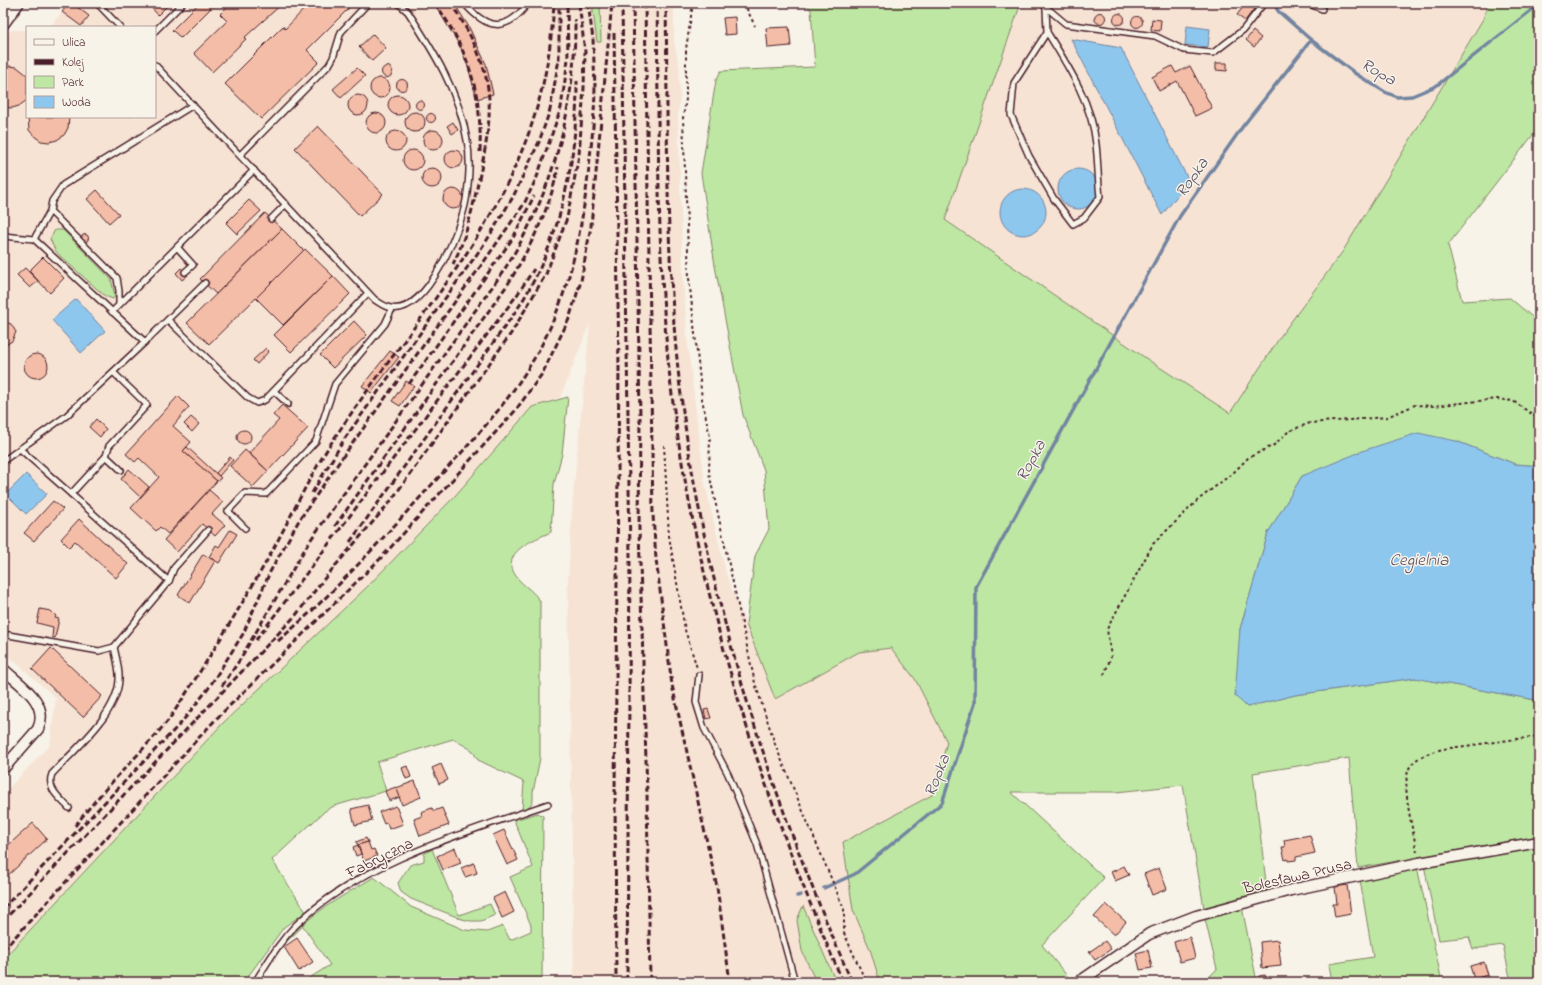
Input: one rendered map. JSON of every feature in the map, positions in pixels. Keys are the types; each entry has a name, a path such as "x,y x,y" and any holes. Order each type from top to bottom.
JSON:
{"street":[{"path":"3,22 17,3"},
{"path":"3,669 36,699 40,707 41,715 38,729 3,768"},
{"name":"Bolesława Prusa","path":"1079,982 1148,934 1196,916 1291,890 1419,863 1539,842"}],"lane":[{"path":"97,3 119,26"},
{"path":"156,30 183,3"},
{"path":"240,155 329,65 333,58 341,32 368,3"},
{"path":"156,66 368,293 375,300 392,309 407,305 417,298 436,275 456,235 466,202 469,172 467,140 451,84 408,12 398,3"},
{"path":"464,3 482,21 496,24 512,19 522,11 528,3"},
{"path":"1041,3 1066,24 1155,36 1184,50 1214,53 1243,30 1264,3"},
{"path":"1307,3 1322,9"},
{"path":"1046,8 1047,32 1072,72 1088,112 1096,144 1100,197 1084,218 1073,224 1054,199 1029,156 1011,115 1014,83 1047,32"},
{"path":"34,239 50,211 52,201 63,185 193,105"},
{"path":"112,312 254,170"},
{"path":"271,219 286,204"},
{"path":"50,211 116,278 119,291 118,305"},
{"path":"3,236 34,239 145,342"},
{"path":"177,247 193,265 185,272"},
{"path":"3,461 66,416 114,373 204,283"},
{"path":"168,320 252,401 257,403 265,400 368,293"},
{"path":"245,528 228,511 245,493 266,494 316,441 334,384 385,324 392,309"},
{"path":"71,494 106,456 109,446 147,405 114,373"},
{"path":"274,391 288,404"},
{"path":"20,449 169,581"},
{"path":"106,456 121,470"},
{"path":"3,634 98,651 114,647 169,581 174,568 208,530"},
{"path":"69,808 51,789 50,779 52,774 105,718 117,694 119,679 114,647"},
{"path":"699,675 696,702 704,728 728,774 757,844 795,982"},
{"name":"Fabryczna","path":"255,982 278,946 295,926 320,906 359,879 378,868 461,834 548,804"}],"path":[{"path":"693,3 686,49 686,99 683,118 683,133 689,278 702,399 710,437 709,473 755,683 776,747 844,909 844,932 866,982"},
{"path":"744,3 755,26"},
{"path":"1104,675 1111,657 1108,629 1153,544 1198,500 1234,472 1248,458 1274,445 1289,431 1310,423 1387,417 1415,405 1433,406 1497,399 1513,401 1539,419"},
{"path":"664,445 671,552 685,630 699,675"},
{"path":"1419,863 1406,786 1407,772 1411,764 1430,752 1443,749 1539,736"}],"shaded area":[{"path":"69,3 74,5 77,3 674,3 674,42 680,69 680,97 678,114 683,278 688,348 705,484 727,577 775,699 859,652 892,648 915,679 947,742 932,795 843,842 880,982 836,982 803,907 802,951 816,982 574,982 568,581 573,496 590,323 560,398 532,407 454,497 369,586 223,723 3,959 3,794 50,745 56,698 3,651 3,40 11,30 26,30 26,118 156,118 156,26 51,26"},
{"path":"1021,3 1489,3 1483,19 1343,251 1282,334 1230,413 1150,361 945,220"}],"green space":[{"path":"592,3 600,3 601,42 597,42"},
{"path":"806,3 1021,3 945,220 1150,361 1230,413 1282,334 1343,251 1483,19 1489,3 1539,3 1539,127 1448,245 1462,301 1510,298 1537,321 1539,328 1539,466 1515,464 1456,441 1302,476 1268,533 1240,629 1247,707 1295,695 1415,678 1536,700 1539,699 1539,836 1358,868 1349,758 1253,773 1267,891 1204,908 1183,785 1116,792 1011,792 1104,878 1042,945 1072,982 880,982 870,949 853,910 843,842 932,795 947,742 915,679 891,648 859,652 775,699 746,624 755,556 769,529 764,470 743,415 715,266 701,173 716,80 721,71 815,67 811,10"},
{"path":"55,230 63,230 111,279 115,296 113,299 105,296 55,250 50,239"},
{"path":"568,397 562,454 554,484 551,532 526,544 514,556 511,563 513,572 540,601 540,758 533,792 533,801 528,808 522,810 524,782 478,760 472,750 453,739 377,762 386,791 334,806 325,811 272,860 306,912 284,927 244,982 3,982 3,959 223,723 368,586 454,497 532,407"},
{"path":"538,813 543,816 542,982 303,982 330,965 303,926 281,947 312,917 336,900 374,877 411,907 465,930 487,932 503,926 510,940 531,931 531,925 510,877 533,867 514,820"},
{"path":"1539,846 1539,982 1511,982 1503,945 1473,949 1469,937 1439,940 1424,865"},
{"path":"432,849 459,915 490,904 495,915 481,921 470,921 411,899 401,892 398,883 410,865 424,861 424,854"},
{"path":"1415,867 1418,871 1442,982 1332,982 1329,964 1373,957 1360,880"},
{"path":"803,906 836,982 816,982 802,951 797,920"},
{"path":"1242,907 1257,982 1204,982 1217,969 1205,919"}],"water":[{"path":"1187,26 1210,29 1208,47 1185,45"},
{"path":"1071,39 1121,48 1189,181 1162,215"},
{"path":"1078,169 1086,171 1092,175 1096,181 1098,189 1096,197 1092,203 1086,207 1078,209 1070,207 1064,203 1060,197 1058,189 1060,181 1064,175 1070,171"},
{"path":"1028,189 1040,195 1045,203 1045,221 1040,229 1032,234 1018,235 1006,229 1001,221 1000,207 1006,195 1014,190"},
{"path":"76,299 105,331 81,353 52,320"},
{"name":"Cegielnia","path":"1418,433 1456,441 1515,464 1539,466 1539,699 1536,700 1415,678 1295,695 1247,707 1235,696 1240,629 1268,533 1302,476 1365,450"},
{"path":"26,474 47,494 26,514 6,494"}],"building":[{"path":"69,3 72,3 89,16 81,26 62,12"},
{"path":"147,3 170,3 158,15"},
{"path":"199,3 216,3 181,38 172,30"},
{"path":"231,3 283,3 244,38 246,39 212,72 194,53 227,21 220,14"},
{"path":"310,3 354,3 307,50 319,62 261,119 225,84 283,26 285,29"},
{"path":"446,3 454,3 469,27 486,64 493,94 477,99 461,48 437,8"},
{"path":"1246,3 1254,9 1245,21 1237,15"},
{"path":"1098,13 1102,13 1104,14 1104,22 1098,23 1095,20 1095,16"},
{"path":"1117,14 1121,14 1123,15 1123,23 1117,24 1114,21 1114,17"},
{"path":"1137,16 1141,18 1143,22 1141,26 1137,28 1133,26 1131,22 1133,18"},
{"path":"735,17 736,34 725,35 723,18"},
{"path":"1152,19 1161,20 1160,31 1151,30"},
{"path":"789,27 791,46 768,48 766,28"},
{"path":"1253,31 1261,38 1254,47 1246,40"},
{"path":"373,34 386,48 372,61 359,47"},
{"path":"1216,63 1227,63 1227,71 1216,70"},
{"path":"9,66 17,67 26,74 26,101 19,106 12,108 3,107 3,68"},
{"path":"387,66 391,68 393,72 391,76 387,78 383,76 381,72 383,68"},
{"path":"1172,66 1176,73 1190,66 1212,108 1195,116 1177,81 1159,91 1152,77"},
{"path":"357,68 365,76 341,98 333,89"},
{"path":"380,78 387,81 390,88 387,95 380,98 373,95 370,88 373,81"},
{"path":"402,79 406,81 408,85 406,89 402,91 398,89 396,85 398,81"},
{"path":"358,95 365,98 368,105 365,112 358,115 351,112 348,105 351,98"},
{"path":"398,95 405,98 408,105 405,112 398,115 391,112 388,105 391,98"},
{"path":"418,101 422,101 424,105 422,109 418,109 416,107 416,103"},
{"path":"415,112 422,115 425,122 422,129 415,132 408,129 405,122 408,115"},
{"path":"376,113 383,116 386,123 383,130 376,133 369,130 366,123 369,116"},
{"path":"429,114 433,114 435,118 433,122 429,122 427,120 427,116"},
{"path":"28,118 69,118 68,128 64,135 57,140 49,142 41,141 29,130"},
{"path":"453,122 458,130 452,134 447,126"},
{"path":"318,126 383,194 360,216 295,148"},
{"path":"433,130 440,133 443,140 440,147 433,150 426,147 423,140 426,133"},
{"path":"396,131 403,134 406,141 403,148 396,151 389,148 386,141 389,134"},
{"path":"413,150 420,153 423,160 420,167 413,170 406,167 403,160 406,153"},
{"path":"454,150 460,153 463,159 460,165 454,168 448,165 445,159 448,153"},
{"path":"432,168 439,171 442,178 439,185 432,188 425,185 422,178 425,171"},
{"path":"453,189 460,192 463,199 460,206 453,209 446,206 443,199 446,192"},
{"path":"97,190 119,214 109,223 87,199"},
{"path":"249,200 261,211 237,234 226,223"},
{"path":"265,213 282,229 216,294 200,279"},
{"path":"282,229 304,251 209,344 187,323"},
{"path":"85,234 88,235 88,241 85,242 82,241 81,238 82,235"},
{"path":"305,249 333,276 283,325 256,298"},
{"path":"43,257 64,278 50,293 29,271"},
{"path":"25,268 38,281 30,288 17,275"},
{"path":"181,268 188,275 182,280 176,273"},
{"path":"333,276 350,294 291,352 274,335"},
{"path":"3,321 11,324 16,332 12,341 4,346"},
{"path":"354,321 367,335 333,368 320,355"},
{"path":"266,348 269,351 257,364 253,360"},
{"path":"390,351 399,357 371,393 362,386"},
{"path":"36,354 45,357 48,366 45,375 36,378 27,375 24,366 27,357"},
{"path":"406,381 414,386 400,406 392,401"},
{"path":"178,396 189,407 173,426 191,442 183,451 217,481 168,534 160,527 156,531 131,508 159,477 139,458 135,462 126,454"},
{"path":"282,405 308,428 268,471 249,453 279,420 273,415"},
{"path":"191,417 199,424 192,432 184,424"},
{"path":"96,419 106,429 100,437 89,427"},
{"path":"244,430 249,432 251,437 249,442 244,444 239,442 237,437 239,432"},
{"path":"187,447 221,478 217,481 183,451"},
{"path":"245,450 268,471 253,487 230,466"},
{"path":"230,457 233,460 219,476 216,473"},
{"path":"129,469 149,487 140,497 121,479"},
{"path":"209,490 223,502 212,514 225,525 215,536 202,524 177,552 164,540"},
{"path":"53,501 63,509 34,541 24,533"},
{"path":"79,519 128,564 116,578 75,541 69,547 61,539"},
{"path":"230,530 237,534 219,563 209,557 216,545 219,547"},
{"path":"203,554 215,561 190,603 178,595"},
{"path":"40,609 51,611 56,616 55,618 59,619 55,638 52,637 53,627 37,623"},
{"path":"51,648 102,696 83,717 32,669"},
{"path":"708,709 711,718 706,719 704,710"},
{"path":"441,764 448,780 439,784 432,768"},
{"path":"407,766 411,777 406,779 402,768"},
{"path":"415,781 421,797 402,805 396,788"},
{"path":"396,787 400,797 389,801 385,791"},
{"path":"368,805 372,821 355,825 351,809"},
{"path":"396,806 403,824 389,829 387,823 384,824 379,812"},
{"path":"432,808 434,811 442,808 449,825 420,836 414,819 422,816 421,812"},
{"path":"33,823 47,839 3,880 3,850"},
{"path":"504,830 518,860 507,865 493,835"},
{"path":"1310,835 1315,853 1296,857 1296,860 1285,860 1282,847 1285,847 1284,840"},
{"path":"366,838 368,842 358,845 356,842"},
{"path":"368,842 371,850 374,849 377,856 364,861 358,845"},
{"path":"358,845 361,854 356,856 353,847"},
{"path":"455,848 461,863 443,870 437,856"},
{"path":"474,863 477,873 465,877 461,868"},
{"path":"1124,866 1129,875 1115,881 1111,872"},
{"path":"1159,868 1167,889 1152,895 1144,874"},
{"path":"1347,885 1351,914 1335,917 1333,904 1337,904 1335,887"},
{"path":"505,892 514,912 502,918 493,898"},
{"path":"1106,904 1126,922 1114,935 1094,917"},
{"path":"1190,937 1195,958 1180,962 1174,942"},
{"path":"297,938 313,962 299,971 284,947"},
{"path":"1278,940 1281,966 1262,968 1260,942"},
{"path":"1105,941 1111,949 1095,960 1089,952"},
{"path":"1148,950 1152,968 1140,970 1136,953"},
{"path":"1484,962 1488,975 1474,979 1470,966"},
{"path":"1265,975 1269,982 1259,982 1259,976"},
{"path":"1488,975 1490,982 1475,982 1474,979"}],"waterway":[{"name":"Ropa","path":"1274,3 1278,11 1311,40 1356,74 1385,92 1397,97 1412,96 1436,86 1539,4"},
{"name":"Ropka","path":"824,888 855,874 942,803 975,703 976,587 1180,216 1243,126 1311,40"},
{"name":"Ropka","path":"797,896 801,895"}],"railway":[{"path":"435,3 457,38 471,73 479,111 480,152"},
{"path":"451,3 477,50 484,70 488,90 489,110 488,131 484,155 473,204 465,234 453,264"},
{"path":"75,826 98,798 170,718 207,661 254,583 328,448 352,412 431,305 480,232 502,194 520,155 534,118 544,80 553,22 554,3"},
{"path":"312,493 345,438 487,240 513,197 539,142 550,110 559,59 559,3"},
{"path":"3,908 181,723 208,689 243,634 270,572 298,522 344,455 524,204 537,177 561,108 568,59 567,3"},
{"path":"3,921 296,615 324,579 390,502 512,332 546,274 567,218 579,155 584,88 585,52 579,3"},
{"path":"588,3 593,39 595,87"},
{"path":"3,950 217,718 381,558 515,411 542,374 569,319 581,281 591,226 612,3"},
{"path":"622,3 630,556 627,982"},
{"path":"633,3 640,418 639,529 647,794 650,982"},
{"path":"645,3 653,515 656,559 672,685 717,887 730,982"},
{"path":"657,3 659,195 663,291 671,387 682,464 697,540 715,616 759,765 813,911 843,982"},
{"path":"666,3 668,195 675,339 691,464 705,540 723,616 767,765 793,838 852,982"},
{"path":"222,686 239,661 309,542 500,276 518,247 533,217 557,154 571,87 575,19"},
{"path":"614,33 619,367 615,790 616,982"},
{"path":"350,542 516,311 532,285 545,258 555,229 570,171 574,141 577,81"},
{"path":"278,641 349,574 474,439 515,388 541,346 562,298 570,272 582,220 589,167 594,114 595,83"},
{"path":"335,526 508,284 538,228 550,198 558,167"},
{"path":"409,384 513,238 534,196"},
{"path":"256,640 517,295 534,269"}]}
